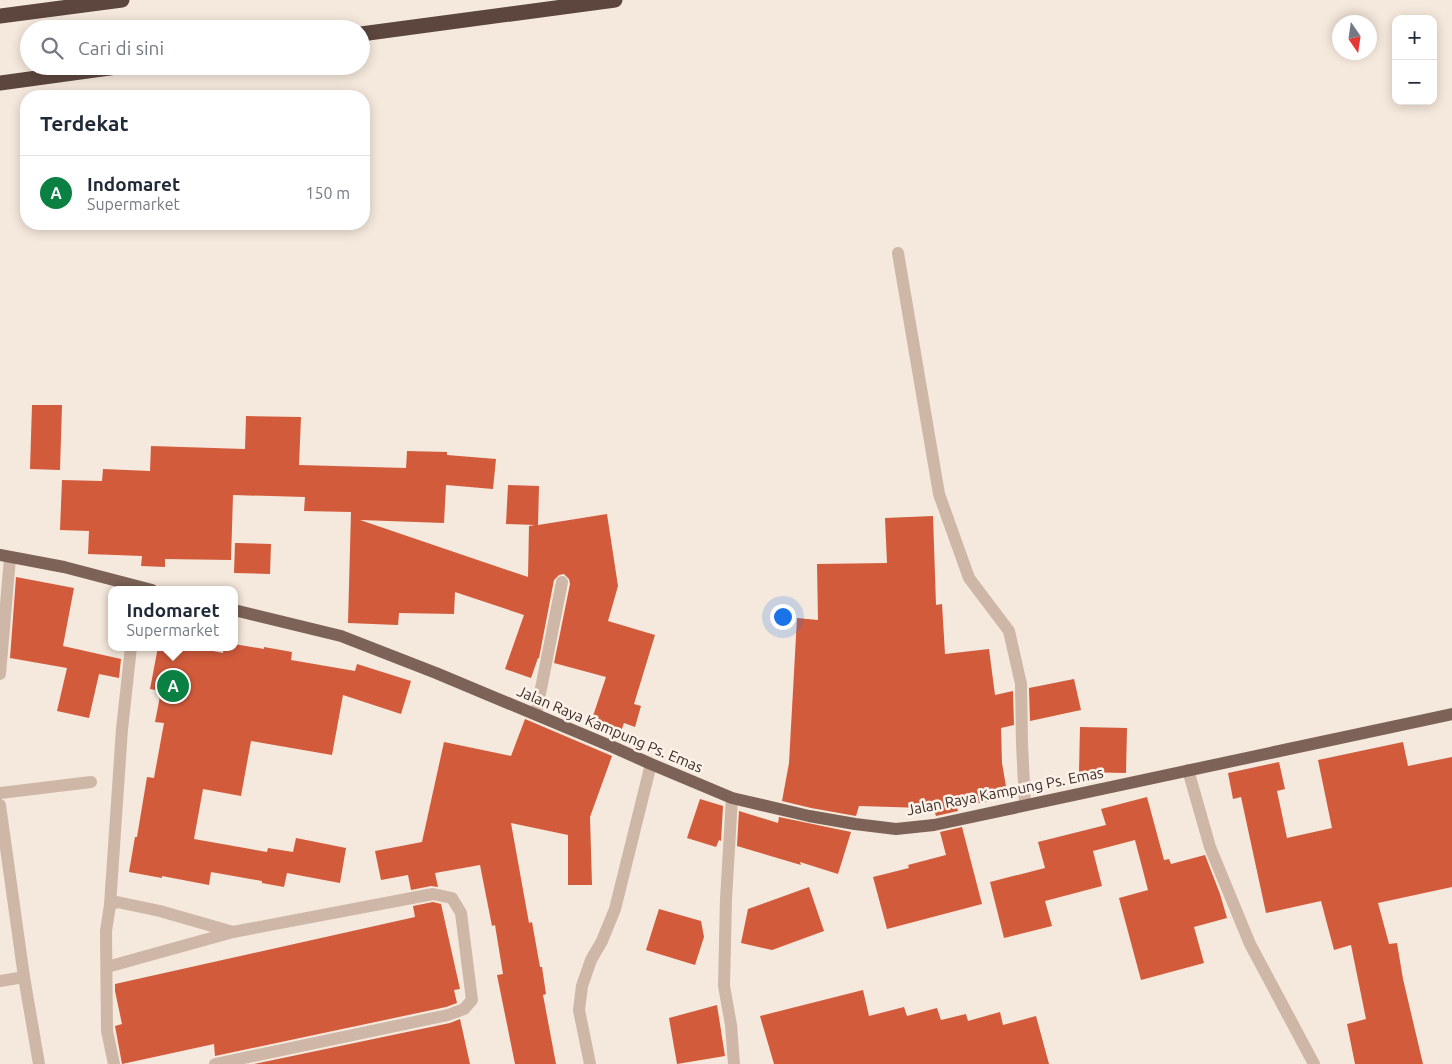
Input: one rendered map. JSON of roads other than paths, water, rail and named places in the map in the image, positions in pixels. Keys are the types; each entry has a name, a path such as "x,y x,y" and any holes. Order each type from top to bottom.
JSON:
{"highway":[{"path":"0,16 122,0"},
{"path":"370,33 615,0"},
{"path":"0,83 58,75"}],"main road":[{"path":"5,557 64,567 131,586"},
{"name":"Jalan Raya Kampung Ps. Emas","path":"238,611 341,636 536,714 732,798 809,816 896,829 934,825 1452,714"}],"street":[{"path":"898,253 939,494 969,578 1009,632 1021,684 1025,804"},
{"path":"0,674 5,557"},
{"path":"536,714 562,582"},
{"path":"114,1064 107,1031 106,931 110,904 122,729 131,651"},
{"path":"590,1064 579,1010 582,986 591,960 602,941 615,909 651,764"},
{"path":"1188,770 1210,846 1250,944 1314,1064"},
{"path":"0,793 91,782"},
{"path":"732,798 726,899 724,986 731,1025 734,1064"},
{"path":"0,805 4,865 38,1064"},
{"path":"106,967 233,932 433,894 452,898 461,913 472,1000 464,1009 448,1015 215,1064"},
{"path":"110,904 118,902 160,911 233,932"},
{"path":"0,981 24,977"}],"place":[{"name":"Indomaret","path":"173,686"}]}
